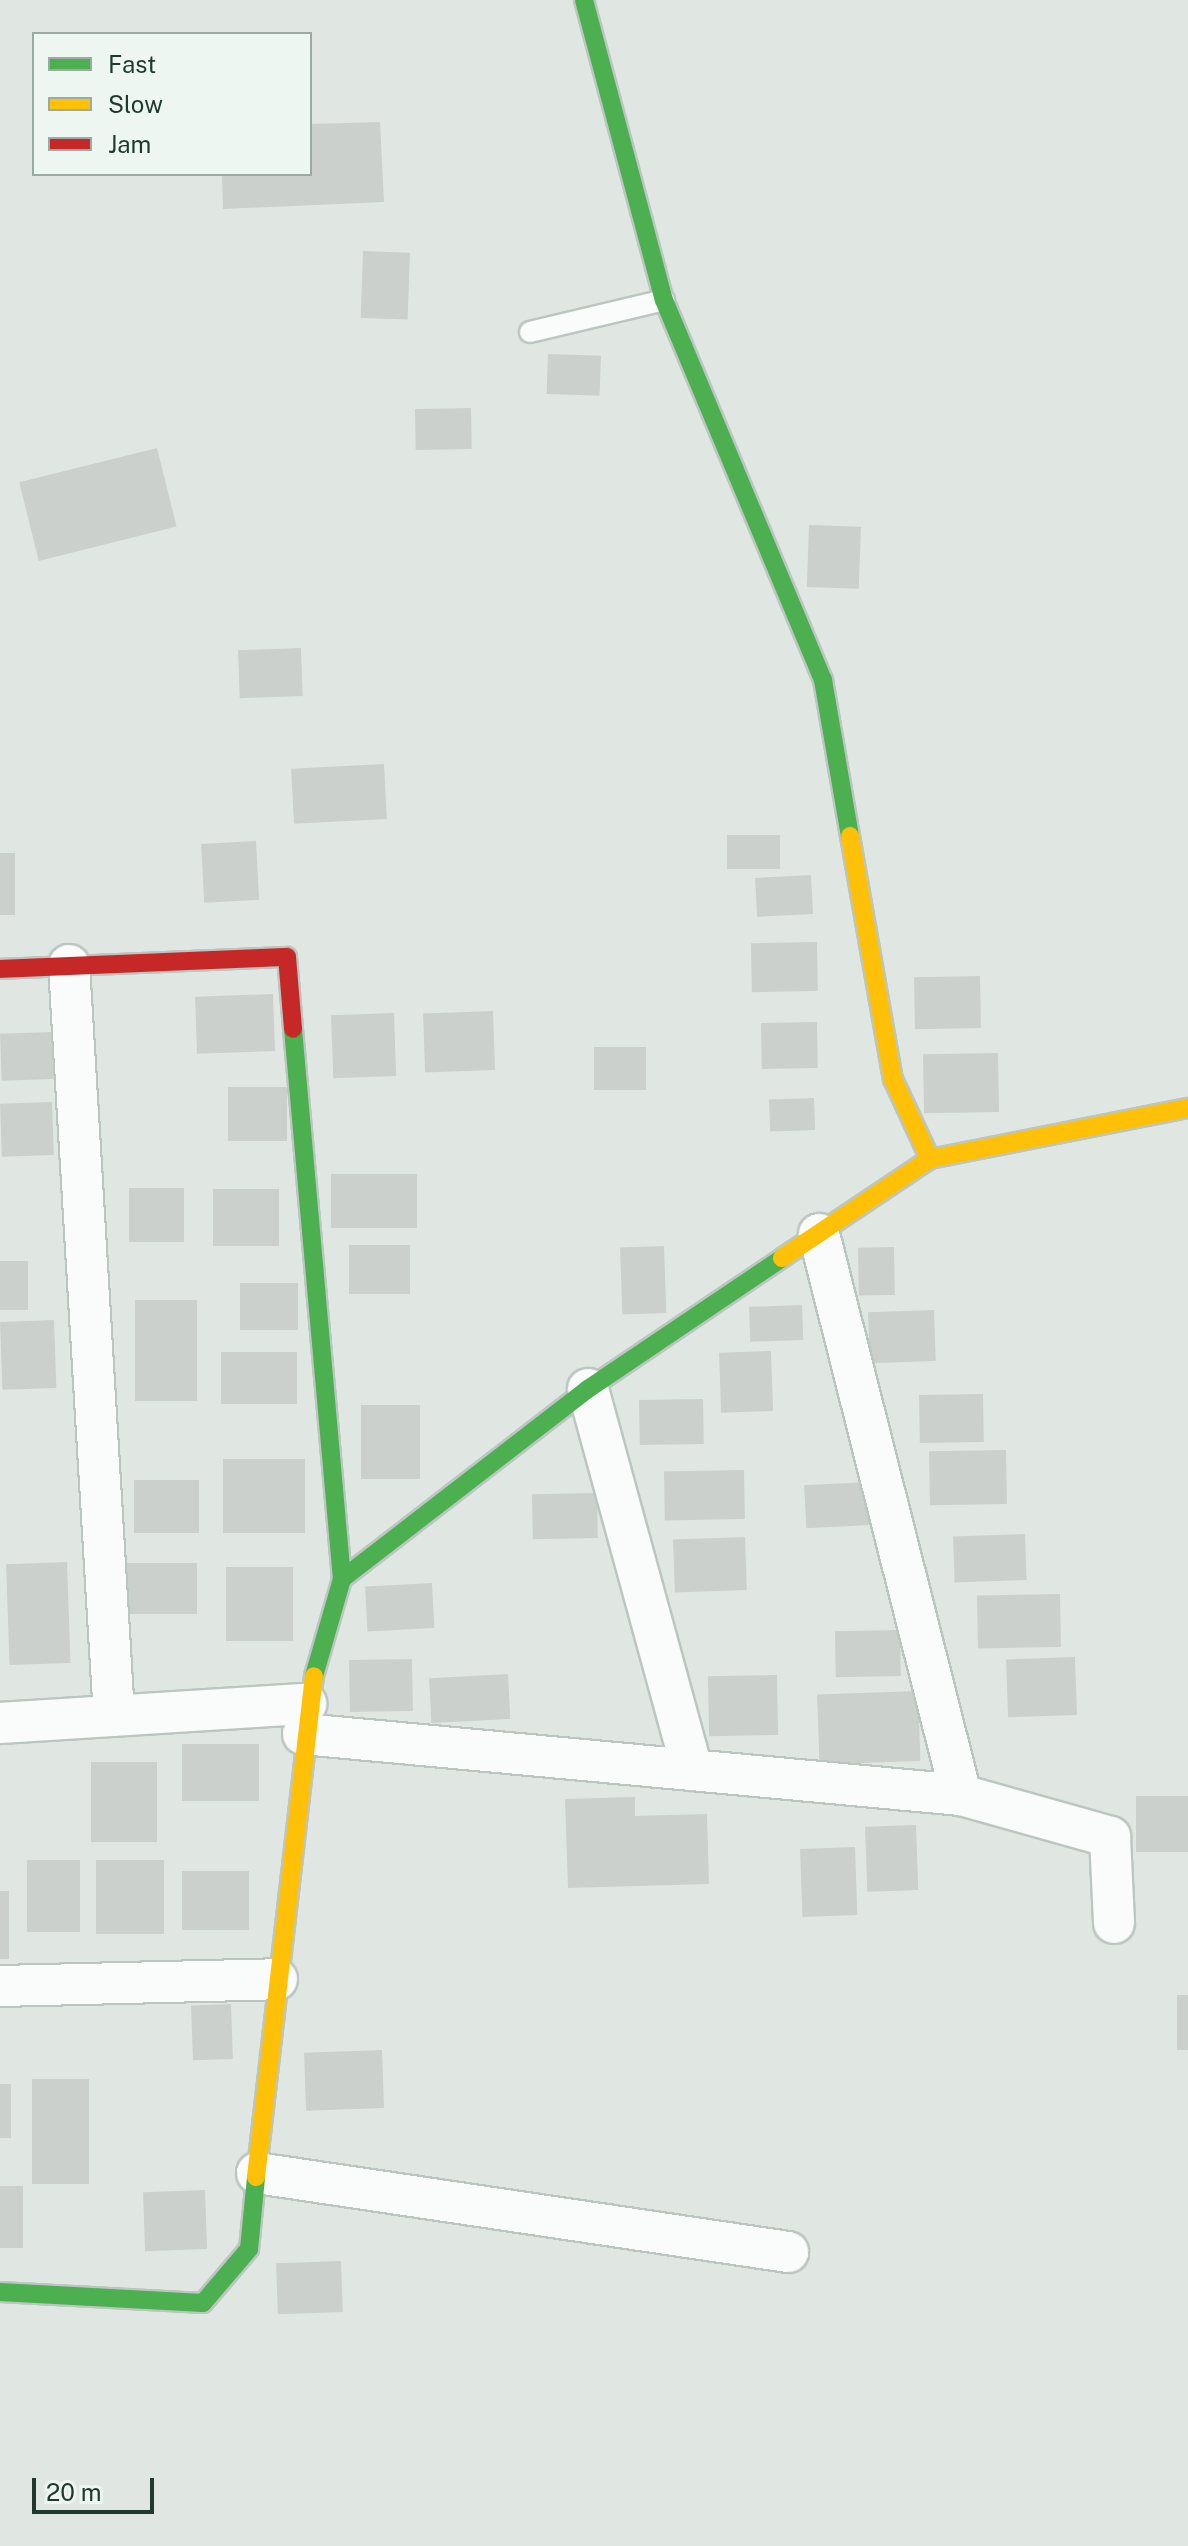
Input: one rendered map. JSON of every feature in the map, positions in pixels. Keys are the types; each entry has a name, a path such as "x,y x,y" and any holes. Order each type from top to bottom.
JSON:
{"street":[{"path":"584,0 664,300 823,680 893,1079 930,1159"},
{"path":"0,969 287,957 342,1579 305,1719 249,2249 203,2303 0,2292"},
{"path":"69,965 114,1716"},
{"path":"342,1579 588,1389 930,1159 1188,1108"},
{"path":"819,1234 961,1795"},
{"path":"588,1389 692,1770"},
{"path":"0,1723 114,1716 305,1719 692,1770 961,1795 1110,1837 1114,1923"},
{"path":"0,1986 277,1979"},
{"path":"257,2173 788,2252"}],"lane":[{"path":"530,332 664,300"}],"building":[{"path":"380,122 384,202 223,209 222,176 312,176 312,124"},
{"path":"363,251 410,253 408,320 361,318"},
{"path":"548,354 601,356 600,396 547,394"},
{"path":"471,408 472,449 416,450 415,409"},
{"path":"157,448 177,527 39,561 19,482"},
{"path":"809,525 861,527 859,589 807,587"},
{"path":"301,648 303,696 240,698 238,650"},
{"path":"384,764 387,819 294,824 291,769"},
{"path":"727,835 780,835 780,869 727,869"},
{"path":"256,841 259,900 204,903 201,844"},
{"path":"0,853 15,853 15,915 0,915"},
{"path":"811,875 813,914 757,917 755,878"},
{"path":"817,942 818,991 752,992 751,943"},
{"path":"980,976 981,1028 915,1029 914,977"},
{"path":"273,994 275,1051 197,1054 195,997"},
{"path":"493,1011 495,1070 425,1072 423,1013"},
{"path":"394,1013 396,1076 333,1078 331,1015"},
{"path":"817,1022 818,1068 762,1069 761,1023"},
{"path":"52,1032 54,1079 2,1081 0,1034"},
{"path":"594,1047 646,1047 646,1090 594,1090"},
{"path":"998,1053 999,1112 924,1113 923,1054"},
{"path":"228,1087 287,1087 287,1141 228,1141"},
{"path":"814,1098 815,1130 770,1132 769,1100"},
{"path":"52,1102 54,1155 2,1157 0,1104"},
{"path":"331,1174 417,1174 417,1228 331,1228"},
{"path":"129,1188 184,1188 184,1242 129,1242"},
{"path":"213,1189 279,1189 279,1246 213,1246"},
{"path":"349,1245 410,1245 410,1294 349,1294"},
{"path":"664,1246 666,1313 622,1314 620,1248"},
{"path":"894,1247 895,1295 859,1296 858,1248"},
{"path":"0,1261 28,1261 28,1310 0,1310"},
{"path":"240,1283 298,1283 298,1330 240,1330"},
{"path":"135,1300 197,1300 197,1401 135,1401"},
{"path":"802,1305 803,1340 750,1342 749,1307"},
{"path":"934,1310 936,1361 870,1363 868,1312"},
{"path":"54,1320 56,1388 2,1390 0,1322"},
{"path":"771,1351 773,1411 721,1413 719,1353"},
{"path":"221,1352 297,1352 297,1404 221,1404"},
{"path":"983,1394 984,1442 920,1443 919,1395"},
{"path":"703,1399 704,1444 640,1445 639,1400"},
{"path":"361,1405 420,1405 420,1479 361,1479"},
{"path":"1006,1450 1007,1504 930,1505 929,1451"},
{"path":"223,1459 305,1459 305,1533 223,1533"},
{"path":"744,1470 745,1519 665,1520 664,1471"},
{"path":"134,1480 199,1480 199,1533 134,1533"},
{"path":"868,1482 870,1525 806,1528 804,1485"},
{"path":"597,1493 598,1538 533,1539 532,1494"},
{"path":"1025,1534 1027,1580 955,1582 953,1537"},
{"path":"745,1537 747,1590 675,1592 673,1540"},
{"path":"67,1562 71,1663 10,1665 6,1564"},
{"path":"127,1563 197,1563 197,1614 127,1614"},
{"path":"226,1567 293,1567 293,1641 226,1641"},
{"path":"432,1583 434,1628 367,1631 365,1587"},
{"path":"1060,1594 1061,1647 978,1648 977,1595"},
{"path":"900,1630 901,1676 836,1677 835,1631"},
{"path":"1075,1657 1077,1715 1008,1717 1006,1659"},
{"path":"412,1659 413,1711 350,1712 349,1660"},
{"path":"508,1674 510,1719 431,1723 429,1678"},
{"path":"777,1675 778,1735 709,1736 708,1676"},
{"path":"918,1691 920,1761 820,1764 817,1695"},
{"path":"182,1744 259,1744 259,1801 182,1801"},
{"path":"91,1762 157,1762 157,1842 91,1842"},
{"path":"1136,1796 1188,1796 1188,1852 1136,1852"},
{"path":"635,1797 635,1816 707,1814 709,1884 568,1888 565,1799"},
{"path":"916,1825 918,1890 867,1892 865,1827"},
{"path":"855,1847 857,1915 802,1917 800,1849"},
{"path":"27,1860 80,1860 80,1932 27,1932"},
{"path":"96,1860 164,1860 164,1934 96,1934"},
{"path":"182,1871 249,1871 249,1930 182,1930"},
{"path":"0,1891 9,1891 9,1959 0,1959"},
{"path":"1177,1995 1188,1995 1188,2050 1177,2050"},
{"path":"231,2004 233,2059 193,2060 191,2005"},
{"path":"382,2050 384,2108 306,2111 304,2053"},
{"path":"32,2079 89,2079 89,2184 32,2184"},
{"path":"0,2084 11,2084 11,2138 0,2138"},
{"path":"0,2186 23,2186 23,2248 0,2248"},
{"path":"205,2190 207,2249 145,2251 143,2192"},
{"path":"341,2261 343,2312 278,2314 276,2263"}],"traffic: fast":[{"path":"584,0 664,300 823,680 850,836"},
{"path":"293,1029 342,1579 314,1676"},
{"path":"342,1579 588,1389 782,1258"},
{"path":"0,2292 203,2303 249,2249 256,2177"}],"traffic: slow":[{"path":"850,836 893,1079 930,1159"},
{"path":"782,1258 930,1159 1188,1108"},
{"path":"256,2177 314,1676"}],"traffic: jam":[{"path":"0,969 287,957 293,1029"}]}
